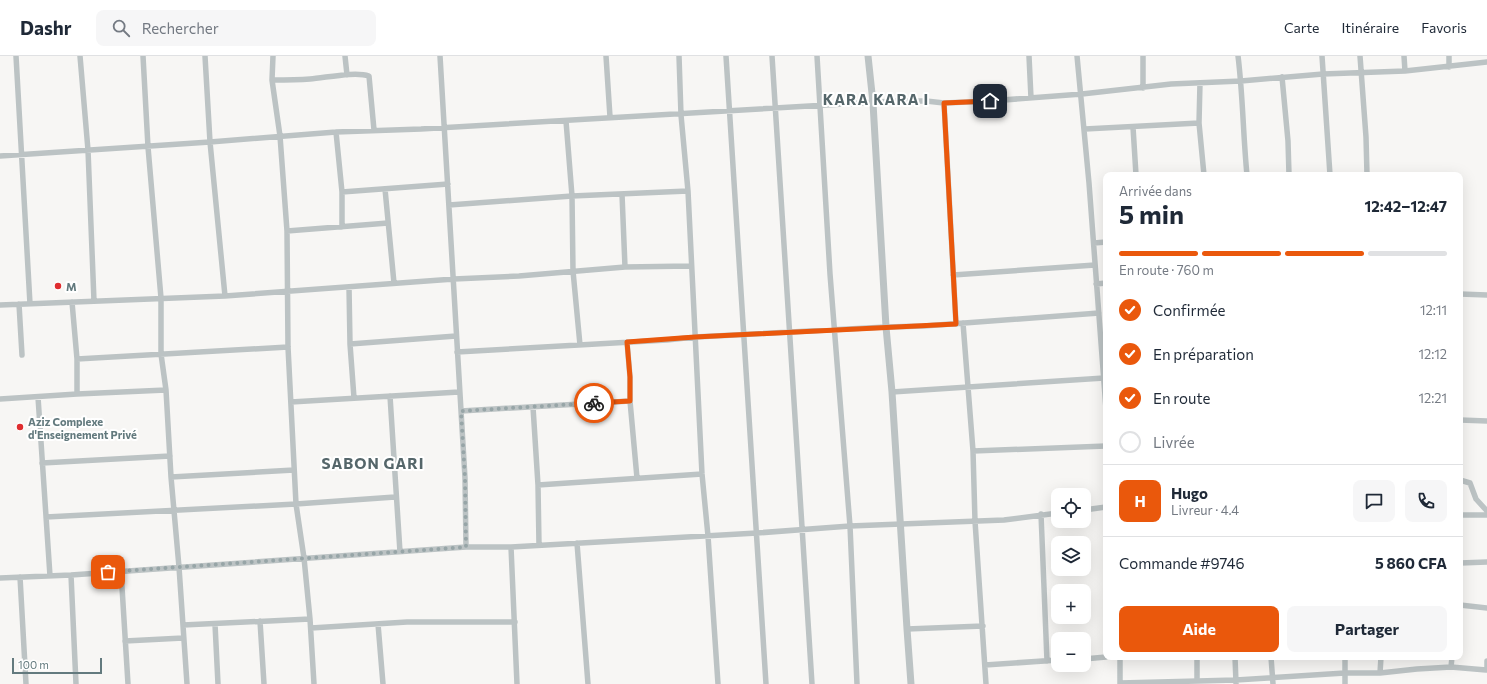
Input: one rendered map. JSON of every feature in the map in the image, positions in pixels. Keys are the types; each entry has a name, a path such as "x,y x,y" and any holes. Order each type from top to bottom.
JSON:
{"street":[{"path":"16,56 23,154 30,304"},
{"path":"80,56 88,150 94,301"},
{"path":"143,56 148,147 161,298 161,354 166,390 171,477 187,684"},
{"path":"206,56 210,142 224,296"},
{"path":"273,56 272,80 280,136 287,231 288,347 296,504 304,558 311,628 314,684"},
{"path":"345,56 347,75"},
{"path":"440,56 465,478 466,547"},
{"path":"606,56 610,117"},
{"path":"679,56 681,115 688,191 702,474 708,536 718,684"},
{"path":"726,56 766,684"},
{"path":"772,56 774,108 812,684"},
{"path":"817,56 834,329 850,526 857,684"},
{"path":"868,56 873,103 886,327 892,392 899,524 911,684"},
{"path":"1029,56 1031,98"},
{"path":"1077,56 1085,129 1103,365"},
{"path":"1143,56 1143,88"},
{"path":"1238,56 1241,80 1243,140 1247,172"},
{"path":"1322,56 1330,172"},
{"path":"1360,56 1367,172"},
{"path":"1404,56 1405,71"},
{"path":"1448,56 1449,67"},
{"path":"0,156 148,147 336,132 445,128 610,117 681,115 873,103 926,101 944,103 1031,98 1171,84 1323,74 1405,71 1487,62"},
{"path":"272,80 309,79 347,75 369,76 374,130"},
{"path":"1282,77 1288,141 1289,172"},
{"path":"1200,83 1199,123 1204,172"},
{"path":"944,103 956,324"},
{"path":"566,121 572,196 573,270 580,345"},
{"path":"1085,129 1199,123"},
{"path":"1133,127 1136,172"},
{"path":"336,132 342,192 342,227"},
{"path":"342,192 448,184"},
{"path":"385,188 394,283"},
{"path":"449,205 572,196 688,191"},
{"path":"622,194 625,267"},
{"path":"287,231 388,222"},
{"path":"1094,243 1103,242"},
{"path":"953,275 1095,265"},
{"path":"0,305 224,296 288,290 519,276 573,270 625,267 691,266"},
{"path":"1096,284 1103,284"},
{"path":"349,287 350,344 354,398"},
{"path":"1463,294 1487,295"},
{"path":"72,302 77,359 77,394"},
{"path":"19,304 22,355"},
{"path":"457,352 834,329 924,326 1099,313"},
{"path":"963,323 973,451 975,521 986,684"},
{"path":"350,344 456,336"},
{"path":"627,342 630,377 630,401 637,478"},
{"path":"77,359 288,347"},
{"path":"892,392 1103,378"},
{"path":"0,399 166,390"},
{"path":"291,402 459,392"},
{"path":"390,396 395,497 400,552"},
{"path":"38,397 50,576"},
{"path":"461,411 630,401"},
{"path":"533,407 538,485 539,545"},
{"path":"1463,420 1487,421"},
{"path":"973,451 1103,446"},
{"path":"42,463 170,456"},
{"path":"171,477 294,470"},
{"path":"538,485 702,474"},
{"path":"1463,481 1470,483 1476,499 1487,511"},
{"path":"46,517 174,511 395,497"},
{"path":"1091,509 1103,508"},
{"path":"0,578 71,575 466,547 510,547 802,531 850,526 1004,520 1051,513"},
{"path":"1041,514 1047,661"},
{"path":"1463,515 1487,515"},
{"path":"577,543 588,684"},
{"path":"510,547 517,684"},
{"path":"1463,563 1487,562"},
{"path":"121,571 128,684"},
{"path":"71,575 76,684"},
{"path":"20,577 26,684"},
{"path":"1463,604 1487,608"},
{"path":"183,625 310,618"},
{"path":"260,621 264,684"},
{"path":"311,628 407,622 515,622"},
{"path":"215,624 218,684"},
{"path":"378,624 383,684"},
{"path":"906,630 983,626"},
{"path":"125,640 183,638"},
{"path":"1091,658 1103,657"},
{"path":"1120,660 1120,683 1236,682 1272,677 1344,673 1380,673 1452,667 1487,670 1487,660"},
{"path":"1197,660 1197,682"},
{"path":"1235,660 1236,682"},
{"path":"1271,660 1273,684"},
{"path":"1345,660 1345,684"},
{"path":"1380,673 1381,660"},
{"path":"1452,660 1452,667"},
{"path":"985,665 1051,661"}],"way so far":[{"path":"108,572 466,547 465,478 461,411 594,403"}],"place":[{"name":"M","path":"58,286"},
{"name":"Aziz Complexe d'Enseignement Privé","path":"20,427"}],"district":[{"name":"KARA KARA I","path":"876,99"},
{"name":"SABON GARI","path":"373,463"}],"route":[{"path":"594,403 630,401 630,377 627,342 834,329 956,324 944,103 990,101"}]}
